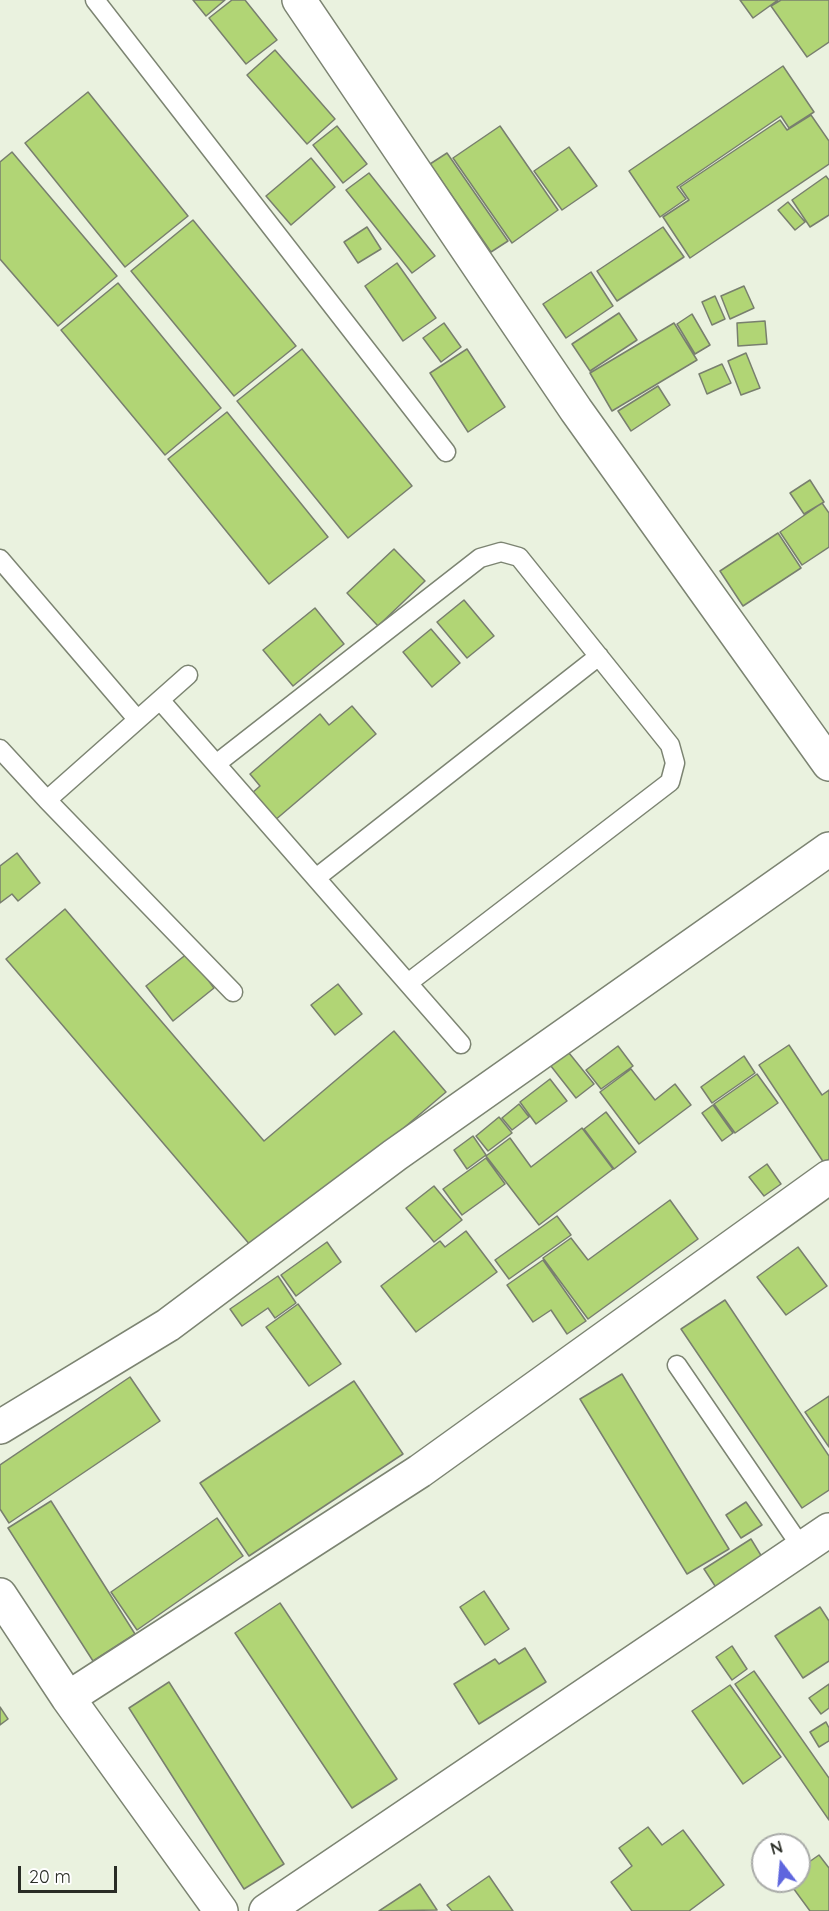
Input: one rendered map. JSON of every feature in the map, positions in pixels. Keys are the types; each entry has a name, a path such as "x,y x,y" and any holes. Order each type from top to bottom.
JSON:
{"street":[{"path":"298,0 576,410 829,764"},
{"path":"0,1427 168,1325 395,1155 829,849"},
{"path":"68,1698 420,1471 829,1178"},
{"path":"266,1911 829,1530"},
{"path":"0,1595 68,1698 221,1911"}],"lane":[{"path":"95,0 446,452"},
{"path":"216,764 480,558 501,552 519,556 670,745 675,763 670,783 408,983"},
{"path":"0,559 137,719"},
{"path":"316,878 599,656"},
{"path":"46,800 188,675"},
{"path":"160,700 461,1044"},
{"path":"0,749 46,800 233,992"},
{"path":"677,1365 802,1548"}],"building":[{"path":"193,0 225,0 206,16"},
{"path":"232,0 245,0 277,40 246,64 209,18"},
{"path":"740,0 778,0 753,18"},
{"path":"781,0 829,0 829,42 807,57 771,6"},
{"path":"275,50 335,119 307,144 247,75"},
{"path":"783,66 814,112 789,128 781,116 677,187 686,199 660,217 629,171"},
{"path":"88,92 188,216 125,267 25,143"},
{"path":"811,115 829,141 829,164 690,258 663,217 689,200 680,187 780,120 787,130"},
{"path":"337,126 367,164 343,183 313,145"},
{"path":"500,126 558,210 512,243 453,158"},
{"path":"569,147 597,186 562,210 534,171"},
{"path":"12,152 117,276 58,326 0,259 0,162"},
{"path":"447,153 508,241 491,252 430,164"},
{"path":"311,158 335,187 291,225 266,196"},
{"path":"369,173 435,256 412,273 346,190"},
{"path":"826,176 829,180 829,215 810,227 792,200"},
{"path":"788,202 805,222 795,230 778,210"},
{"path":"193,220 296,346 234,396 131,271"},
{"path":"367,227 381,249 358,263 344,242"},
{"path":"663,227 684,257 617,301 597,271"},
{"path":"397,263 436,318 403,341 365,286"},
{"path":"591,272 613,306 566,338 543,304"},
{"path":"118,283 221,408 165,455 61,330"},
{"path":"744,286 754,308 730,319 721,296"},
{"path":"715,296 725,319 712,325 702,302"},
{"path":"619,313 637,340 590,371 572,344"},
{"path":"692,314 710,345 695,354 677,324"},
{"path":"765,321 767,344 738,346 737,323"},
{"path":"444,323 461,347 441,362 423,338"},
{"path":"674,323 697,360 612,411 590,373"},
{"path":"302,349 412,486 348,538 237,401"},
{"path":"467,349 505,407 468,432 430,373"},
{"path":"746,353 760,388 741,395 728,361"},
{"path":"722,364 731,383 707,394 699,374"},
{"path":"658,386 670,405 631,431 618,411"},
{"path":"227,412 328,537 269,584 168,459"},
{"path":"810,480 824,502 804,514 790,493"},
{"path":"822,503 829,513 829,547 802,565 780,532"},
{"path":"778,533 801,568 743,606 720,571"},
{"path":"394,549 425,581 378,626 347,593"},
{"path":"464,600 494,636 467,658 437,622"},
{"path":"315,608 344,644 293,686 263,650"},
{"path":"431,629 460,663 432,687 403,652"},
{"path":"352,706 376,734 274,821 251,794 260,786 250,774 320,714 329,725"},
{"path":"17,853 40,883 18,901 12,894 0,903 0,866"},
{"path":"65,909 264,1141 394,1031 446,1092 257,1253 6,959"},
{"path":"188,953 214,988 173,1021 146,986"},
{"path":"338,984 362,1014 335,1035 311,1005"},
{"path":"789,1045 822,1095 829,1090 829,1159 824,1163 759,1065"},
{"path":"618,1046 633,1066 601,1089 586,1070"},
{"path":"565,1048 594,1084 576,1098 547,1061"},
{"path":"744,1056 755,1073 712,1103 701,1087"},
{"path":"631,1069 655,1100 675,1084 691,1105 639,1144 600,1092"},
{"path":"757,1074 778,1103 735,1133 714,1104"},
{"path":"550,1079 567,1101 536,1124 520,1102"},
{"path":"519,1104 529,1117 512,1130 502,1118"},
{"path":"713,1105 733,1133 722,1141 702,1113"},
{"path":"606,1112 636,1152 614,1169 584,1129"},
{"path":"499,1117 512,1133 488,1151 476,1136"},
{"path":"582,1128 613,1169 539,1225 486,1156 510,1138 531,1167"},
{"path":"473,1136 486,1155 467,1169 454,1150"},
{"path":"486,1158 505,1184 462,1215 443,1189"},
{"path":"767,1164 781,1184 764,1196 749,1177"},
{"path":"434,1186 462,1220 434,1242 406,1208"},
{"path":"670,1200 698,1239 588,1319 543,1258 571,1238 588,1260"},
{"path":"557,1216 571,1235 509,1279 495,1260"},
{"path":"466,1231 497,1272 416,1332 381,1286 440,1241 445,1247"},
{"path":"327,1242 341,1262 296,1296 281,1275"},
{"path":"798,1247 827,1286 786,1315 757,1277"},
{"path":"543,1260 586,1321 567,1334 551,1310 533,1322 507,1285"},
{"path":"278,1276 296,1303 275,1318 268,1308 242,1326 230,1309"},
{"path":"725,1300 829,1456 829,1490 802,1508 681,1329"},
{"path":"298,1304 341,1364 309,1386 266,1327"},
{"path":"622,1374 729,1549 687,1574 580,1399"},
{"path":"130,1377 160,1421 9,1523 0,1509 0,1465"},
{"path":"354,1381 403,1454 249,1556 200,1483"},
{"path":"829,1396 829,1447 805,1412"},
{"path":"51,1501 135,1634 93,1661 8,1528"},
{"path":"746,1502 762,1525 741,1538 726,1515"},
{"path":"217,1518 243,1556 137,1630 111,1592"},
{"path":"751,1539 765,1562 719,1592 704,1569"},
{"path":"484,1591 509,1629 485,1645 460,1607"},
{"path":"280,1603 397,1779 352,1808 235,1633"},
{"path":"820,1607 829,1621 829,1661 803,1678 775,1636"},
{"path":"732,1646 747,1669 732,1680 716,1657"},
{"path":"525,1648 546,1682 479,1724 454,1684 495,1659 499,1664"},
{"path":"754,1671 829,1778 829,1820 735,1684"},
{"path":"169,1682 284,1864 244,1889 129,1708"},
{"path":"829,1684 829,1708 821,1714 809,1698"},
{"path":"730,1685 781,1757 743,1784 692,1711"},
{"path":"0,1707 8,1719 0,1725"},
{"path":"826,1722 829,1728 829,1741 819,1747 810,1732"},
{"path":"648,1827 662,1845 683,1830 724,1885 689,1911 632,1911 611,1882 632,1866 619,1848"},
{"path":"819,1855 829,1868 829,1911 810,1911 797,1893 811,1893 811,1861"},
{"path":"489,1876 513,1911 452,1911 447,1905"},
{"path":"420,1884 437,1910 379,1911"}]}
